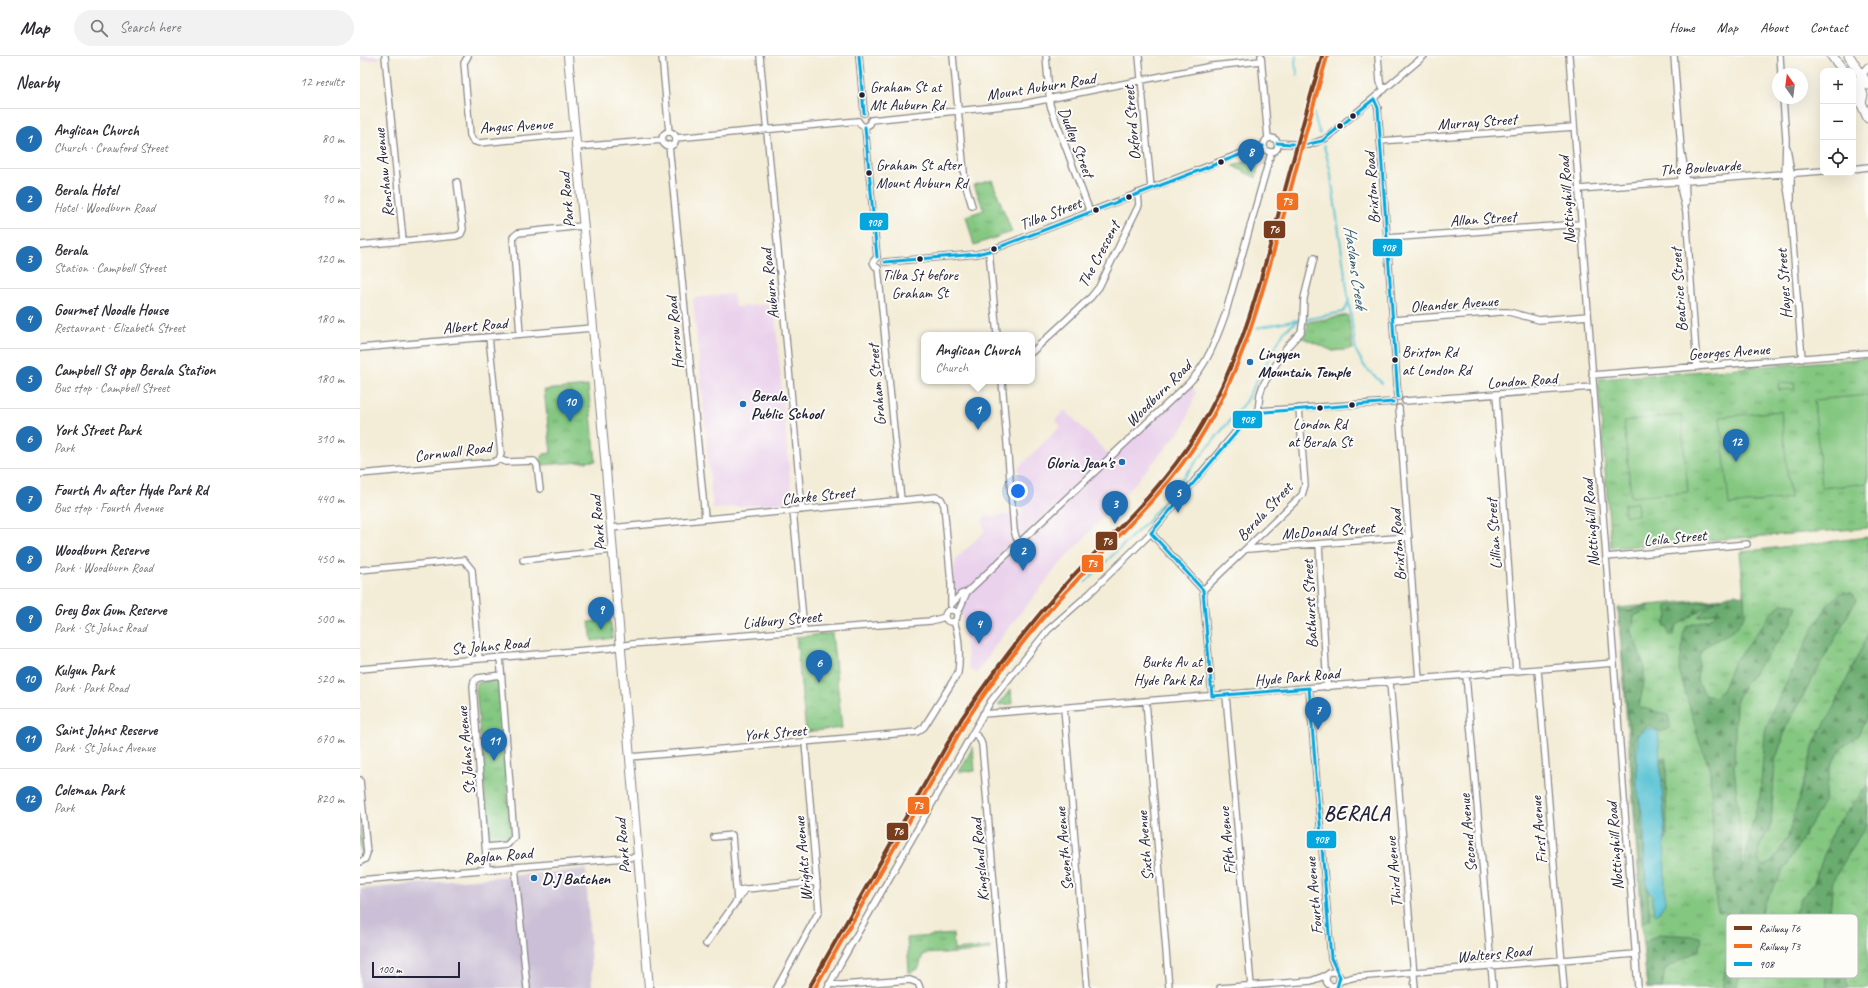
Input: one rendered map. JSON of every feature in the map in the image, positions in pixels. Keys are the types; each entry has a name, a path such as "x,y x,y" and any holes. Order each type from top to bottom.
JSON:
{"highway":[{"path":"1832,56 1842,68"},
{"path":"1849,56 1865,70 1868,85"},
{"path":"1856,91 1868,118"}],"main road":[{"name":"Park Road","path":"568,56 582,226 622,646 637,857 649,988"}],"street":[{"name":"Renshaw Avenue","path":"385,56 403,241"},
{"name":"Angus Avenue","path":"468,56 464,63 470,135 473,141 479,143 574,134"},
{"path":"662,56 669,132"},
{"name":"Auburn Road","path":"760,56 802,510"},
{"path":"859,56 864,113"},
{"path":"953,56 965,183 972,206"},
{"name":"Dudley Street","path":"1046,56 1050,105 1090,212"},
{"name":"Oxford Street","path":"1138,56 1151,188"},
{"path":"1378,56 1380,82 1384,90"},
{"path":"1268,139 1275,140 1278,143 1304,145 1322,141 1424,56"},
{"name":"Nottinghill Road","path":"1569,56 1638,988"},
{"name":"Beatrice Street","path":"1674,56 1697,367"},
{"path":"1780,56 1781,68"},
{"path":"1261,59 1268,139 1263,146 1267,152 1271,153 1277,149 1278,143"},
{"name":"Mount Auburn Road","path":"871,120 1049,100 1212,66 1261,59"},
{"path":"1862,103 1864,95 1858,78 1865,70 1868,60"},
{"name":"Brixton Road","path":"1374,99 1378,108 1398,397"},
{"name":"Hayes Street","path":"1783,104 1802,359"},
{"path":"864,113 869,115 871,120 870,124 865,127"},
{"path":"864,113 859,116 858,121 860,126 865,127"},
{"path":"676,138 858,121"},
{"path":"865,127 877,257 873,262 875,266 882,268 885,262 883,258 877,257"},
{"name":"Murray Street","path":"1380,141 1574,127"},
{"path":"669,132 674,134 676,138"},
{"path":"663,140 664,135 669,132"},
{"path":"663,140 665,144 669,145 675,142 676,138"},
{"path":"576,147 663,140"},
{"name":"Harrow Road","path":"669,145 705,518"},
{"name":"Tilba Street","path":"885,262 977,254 989,251 1263,146"},
{"name":"Woodburn Road","path":"945,617 950,606 1020,544 1188,384 1202,368 1218,335 1225,315 1253,223 1271,153"},
{"path":"1856,168 1868,167"},
{"name":"The Boulevarde","path":"1579,189 1820,171"},
{"path":"360,245 456,236 462,233 457,182"},
{"name":"The Crescent","path":"1035,349 1091,297 1099,287 1139,205 1138,193"},
{"name":"Allan Street","path":"1387,238 1581,224"},
{"path":"520,334 512,237 518,233 582,226"},
{"path":"989,251 997,332"},
{"path":"1258,412 1260,394 1263,385 1286,348 1301,332 1304,298 1314,258"},
{"name":"Graham Street","path":"878,268 901,500"},
{"name":"Oleander Avenue","path":"1393,320 1500,312 1509,312 1540,320 1588,316"},
{"name":"Albert Road","path":"360,348 592,328"},
{"name":"Cornwall Road","path":"360,474 494,462 499,459 501,454 489,337"},
{"name":"Georges Avenue","path":"1592,375 1868,353"},
{"path":"1002,384 1014,530 1020,544"},
{"name":"London Road","path":"1405,401 1593,387"},
{"name":"Lillian Street","path":"1496,394 1516,672"},
{"path":"828,986 983,714 996,695 1048,630 1090,593 1151,533 1249,416 1258,412 1299,408 1393,402 1394,399 1398,397 1403,398 1405,401 1404,406 1399,408 1395,406 1393,402"},
{"name":"Berala Street","path":"1204,590 1248,549 1302,494 1305,485 1299,408"},
{"name":"Brixton Road","path":"1399,408 1419,679"},
{"path":"499,459 506,462 534,461 537,465 540,489"},
{"name":"Clarke Street","path":"611,528 936,496 943,501 951,583 950,606"},
{"path":"793,510 804,630"},
{"path":"1151,533 1204,590 1212,696"},
{"name":"McDonald Street","path":"1248,549 1409,537"},
{"name":"Bathurst Street","path":"1319,544 1326,687"},
{"name":"Leila Street","path":"1606,557 1747,544"},
{"path":"523,560 613,550"},
{"path":"360,570 464,560 472,570 480,659"},
{"path":"951,583 956,592 964,593"},
{"name":"Woodburn Road","path":"954,622 964,593"},
{"path":"950,606 957,615"},
{"path":"945,617 948,622 954,622"},
{"name":"Lidbury Street","path":"622,646 804,630 931,621 945,617"},
{"name":"York Street","path":"630,757 913,733 922,730 958,672 959,663 957,630 954,622"},
{"name":"St Johns Road","path":"360,669 622,646"},
{"path":"486,847 507,845 514,837 500,657"},
{"name":"Hyde Park Road","path":"983,714 1614,663"},
{"name":"First Avenue","path":"1538,670 1564,988"},
{"name":"St Johns Avenue","path":"487,869 473,687 474,681 478,678 501,675"},
{"name":"Second Avenue","path":"1466,676 1493,988"},
{"name":"Third Avenue","path":"1390,682 1415,988"},
{"name":"Fourth Avenue","path":"1309,688 1331,958 1328,975 1330,985"},
{"name":"Fifth Avenue","path":"1226,695 1251,986"},
{"name":"Sixth Avenue","path":"1146,702 1169,988"},
{"name":"Seventh Avenue","path":"1064,708 1087,988"},
{"name":"Kingsland Road","path":"973,732 980,739 982,745 1003,988"},
{"name":"Wrights Avenue","path":"777,988 818,915 819,908 805,742"},
{"path":"360,780 367,853 365,859 360,862"},
{"path":"714,837 732,835 737,901"},
{"name":"Raglan Road","path":"360,880 637,857"},
{"path":"515,867 527,988"},
{"path":"736,890 817,882"},
{"path":"706,944 746,889"},
{"name":"Walters Road","path":"1328,975 1333,972 1355,977 1635,954"},
{"name":"Fourth Avenue","path":"1331,958 1337,974 1338,984"},
{"path":"1220,988 1311,981 1328,975"},
{"name":"Walters Road","path":"1330,985 1338,984 1355,977"},
{"path":"828,986 910,980 918,983 920,988"},
{"path":"1311,981 1330,985"}],"shaded area":[{"path":"360,56 379,56 379,59 360,61"},
{"name":"Berala Public School","path":"733,294 735,307 774,304 792,501 713,509 693,298"},
{"path":"1188,384 1196,392 1184,426 1139,479 1057,567 997,643 977,674 969,669 960,604 951,583 956,559 984,532 983,519 985,517 1022,513 1018,468 1061,426 1055,420 1065,410 1111,457"},
{"path":"586,869 592,988 360,988 360,889"}],"green space":[{"path":"1260,156 1256,178 1233,166"},
{"path":"992,180 1012,232 974,245 966,216 984,210 974,185"},
{"path":"1348,315 1353,349 1333,351 1303,338 1307,330 1308,322"},
{"path":"1868,358 1868,528 1611,548 1598,379"},
{"path":"1794,383 1795,389 1779,390 1778,384"},
{"path":"588,386 596,461 542,465 540,460 544,454 551,453 544,390"},
{"path":"1868,395 1868,483 1822,488 1814,400"},
{"path":"1781,411 1790,498 1729,505 1720,417"},
{"path":"1681,415 1688,492 1631,497 1624,421"},
{"path":"1637,503 1638,515 1625,516 1624,504"},
{"path":"1868,537 1868,988 1647,988 1618,608 1744,596 1740,552"},
{"path":"1843,592 1851,593 1856,600 1787,725 1775,762 1771,825 1759,848 1758,861 1765,866 1773,861 1788,837 1815,741 1833,709 1868,634 1868,714 1858,735 1841,749 1831,765 1824,802 1765,902 1761,914 1732,914 1718,911 1716,902 1710,770 1699,740 1679,670 1684,633 1687,626 1711,618 1717,612 1698,617 1720,599 1725,596 1735,594 1744,596 1745,614 1736,629 1703,648 1699,656 1697,681 1706,696 1715,697 1722,691 1733,664 1774,610 1780,605 1785,604 1797,606 1791,624 1744,686 1736,702 1734,766 1742,846 1741,862 1743,870 1752,824 1760,796 1765,732 1771,714 1814,627 1829,603"},
{"path":"1716,600 1676,626 1673,635 1669,636 1667,625 1665,627 1664,624 1668,616 1666,606"},
{"path":"1650,605 1647,610 1634,616 1632,634 1644,665 1644,683 1639,707 1668,715 1670,727 1662,732 1648,725 1634,738 1650,920 1643,922 1629,723 1618,610 1629,611"},
{"path":"610,619 613,638 592,641 589,622"},
{"path":"832,633 842,728 806,732 796,637"},
{"path":"494,679 498,682 511,835 504,842 489,844 476,687 477,683"},
{"path":"1011,689 1012,704 998,705"},
{"path":"973,747 975,771 959,772"},
{"path":"1658,758 1666,758 1666,840"},
{"path":"1868,785 1868,822 1833,880 1830,914 1794,914 1801,898 1813,885 1834,828"},
{"path":"360,819 363,853 360,857"},
{"path":"953,934 954,950 990,947 990,950 945,954 923,954 919,968 909,973 907,938"},
{"path":"1659,934 1695,936 1700,937 1702,941 1699,950 1665,969 1662,988 1647,988 1643,944"},
{"path":"1726,967 1726,978 1739,978 1736,988 1722,988"},
{"path":"1826,978 1846,978 1849,988 1827,988"}],"water":[{"path":"1647,728 1658,731 1664,817 1665,903 1657,915 1654,912 1652,896 1646,882 1644,824 1637,786 1638,735"}],"waterway":[{"name":"Haslams Creek","path":"1296,56 1295,64 1298,75"},
{"name":"Haslams Creek","path":"1312,109 1320,134"},
{"name":"Haslams Creek","path":"1324,146 1330,169 1356,351 1365,367 1382,383"},
{"path":"1085,582 1148,521 1245,402 1284,331 1298,321 1343,312 1346,309 1349,298"},
{"path":"1256,328 1298,320"}],"rail line":[{"name":"T6","path":"809,988 962,718 1000,664 1056,595 1152,493 1182,456 1210,410 1235,355 1255,299 1322,56"},
{"name":"T3","path":"815,988 966,721 979,702 1004,666 1046,614 1172,477 1187,458 1215,412 1240,357 1260,301 1327,57"}],"transit line":[{"name":"908","path":"859,56 864,113"},
{"name":"908","path":"1374,99 1378,108 1398,397"},
{"name":"908","path":"1277,143 1304,145 1322,141 1374,99"},
{"name":"908","path":"865,127 877,257"},
{"name":"908","path":"885,262 977,254 989,251 1263,146"},
{"name":"908","path":"1151,533 1253,413 1393,402"},
{"name":"908","path":"1151,533 1203,590 1212,696"},
{"name":"908","path":"1309,688 1331,958 1340,977 1337,988"},
{"name":"908","path":"1212,696 1309,688"}],"place":[{"name":"Graham St at Mt Auburn Rd","path":"862,95"},
{"name":"Woodburn Reserve","path":"1251,172"},
{"name":"Graham St after Mount Auburn Rd","path":"869,173"},
{"name":"Tilba St before Graham St","path":"920,259"},
{"name":"Brixton Rd at London Rd","path":"1395,360"},
{"name":"Lingyen Mountain Temple","path":"1250,362"},
{"name":"Berala Public School","path":"743,404"},
{"name":"London Rd at Berala St","path":"1320,408"},
{"name":"Kulgun Park","path":"570,422"},
{"name":"Anglican Church","path":"978,430"},
{"name":"Gloria Jean's","path":"1122,462"},
{"name":"Coleman Park","path":"1736,462"},
{"name":"Campbell St opp Berala Station","path":"1178,513"},
{"name":"Berala","path":"1115,524"},
{"name":"Berala Hotel","path":"1023,571"},
{"name":"Grey Box Gum Reserve","path":"601,630"},
{"name":"Gourmet Noodle House","path":"979,644"},
{"name":"Burke Av at Hyde Park Rd","path":"1210,670"},
{"name":"York Street Park","path":"819,683"},
{"name":"Fourth Av after Hyde Park Rd","path":"1318,730"},
{"name":"Saint Johns Reserve","path":"494,761"},
{"name":"D.J Batchen","path":"534,878"}],"district":[{"name":"BERALA","path":"1357,813"}]}
